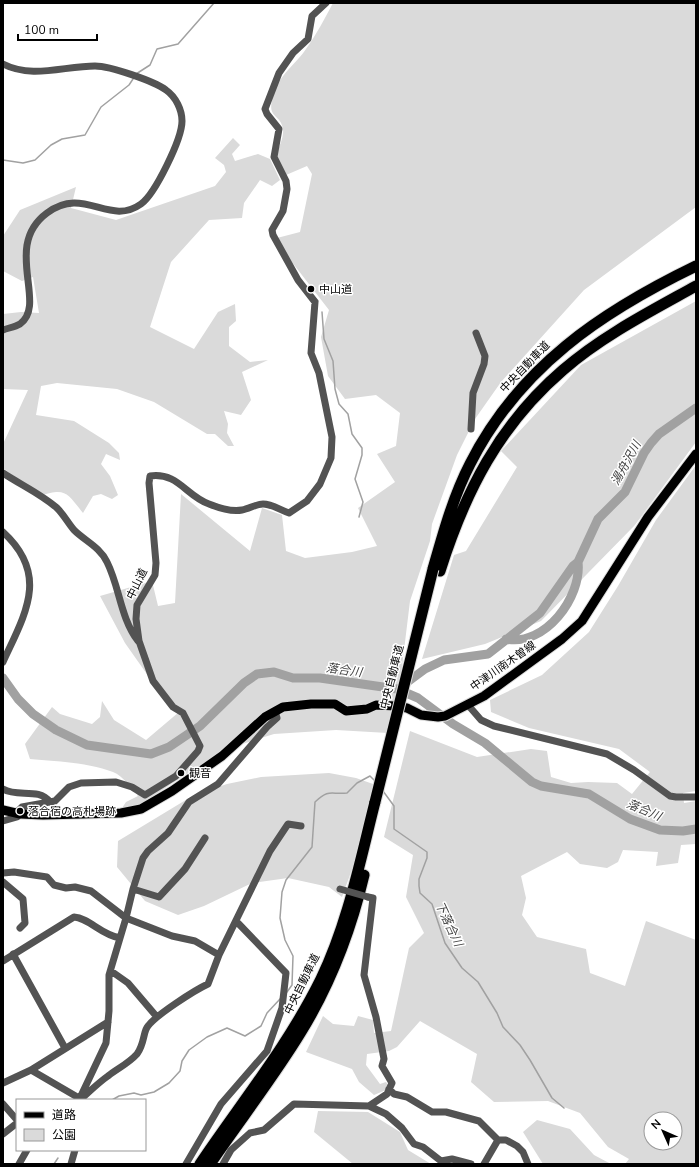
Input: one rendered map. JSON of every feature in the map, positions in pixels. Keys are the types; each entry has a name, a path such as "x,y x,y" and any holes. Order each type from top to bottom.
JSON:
{"highway":[{"name":"中央自動車道","path":"210,1164 302,1031 328,980 351,924 378,802 450,513 469,465 482,442 514,396 551,357 590,325 634,298 696,266"},
{"name":"中央自動車道","path":"436,570 480,471 509,427 540,392 581,356 647,314 696,286"},
{"name":"中央自動車道","path":"200,1164 295,1028 321,977 343,922 378,802"}],"main road":[{"name":"中津川南木曽線","path":"3,810 18,813 122,813 141,809 166,795 222,756 265,717 275,711 296,705 335,704 346,711 367,709 376,705 407,708 421,715 442,716 484,696 555,644 582,621 648,517 696,454"}],"street":[{"name":"中山道","path":"50,802 57,800 69,788 81,783 116,782 132,787 145,795 148,794 176,776 198,751 200,746 184,715 173,707 153,680 139,641 136,619 137,605 155,575 156,563 149,483 150,476 158,475 172,478 195,497 215,506 242,510 261,504 268,504 289,513 307,502 325,474 331,458 332,437 319,373 311,353 315,304 298,280 273,235 272,230 283,211 288,184 274,157 279,129 267,114 265,109 279,73 289,58 308,39 312,16 326,3"},
{"path":"3,64 24,72 94,66 120,71 162,88 171,94 179,106 182,116 182,126 179,138 153,191 141,204 125,211 115,212 81,202 71,202 51,210 42,217 30,231 25,245 28,311 21,323 3,330"},
{"path":"471,429 473,394 484,364 485,356 476,333"},
{"path":"3,474 45,498 59,510 75,530 94,545 106,560 112,573 121,608 127,623 139,641"},
{"path":"3,532 24,556 30,574 30,599 3,662"},
{"path":"468,704 481,720 494,726 607,754 634,770 670,796 696,797"},
{"path":"79,1099 106,1043 109,975 143,858 148,851 168,833 189,802 218,784 267,727 274,722 277,718 275,711"},
{"path":"3,789 13,793 41,794 50,802"},
{"path":"3,821 17,817 22,807 50,802"},
{"path":"79,1099 106,1077 128,1063 137,1053 145,1039 146,1028 157,1017 182,1001 195,990 208,984 219,955 270,851 288,824 301,826"},
{"path":"133,889 159,897 164,894 185,869 205,838"},
{"path":"3,873 14,872 47,876 54,885 66,888 75,887 91,892 126,918 172,936 194,941 219,955"},
{"path":"3,882 23,899 25,923 20,928"},
{"path":"340,889 373,898 364,975 376,1017 384,1059 382,1066 392,1083 388,1094 369,1106"},
{"path":"3,961 74,918 84,920 111,936 120,938"},
{"path":"186,1164 221,1104 267,1051 282,1008 282,997 286,973 236,921"},
{"path":"13,954 65,1048"},
{"path":"110,971 128,983 157,1017"},
{"path":"3,1083 31,1070 108,1022"},
{"path":"31,1070 79,1099"},
{"path":"389,1089 394,1094 407,1096 432,1112 446,1112 479,1121 490,1134 498,1140 506,1140 517,1146 523,1152 528,1164"},
{"path":"3,1104 16,1119"},
{"path":"223,1164 231,1150 250,1133 268,1127 281,1116 287,1108 294,1104 369,1106 386,1114 402,1128 414,1144 423,1147 441,1161 452,1159 471,1164"},
{"path":"3,1134 16,1124"},
{"path":"484,1164 498,1140"},
{"path":"19,1164 26,1151"},
{"path":"71,1164 75,1151"}],"green space":[{"path":"333,3 696,3 696,207 584,290 501,382 475,419 457,455 432,524 430,541 410,601 396,716 388,733 336,730 274,734 223,750 141,804 122,808 126,802 138,796 127,782 117,774 83,764 30,759 25,744 52,707 60,714 92,724 100,717 102,701 114,720 146,740 179,712 151,680 125,643 100,596 152,581 158,606 175,603 181,494 250,551 262,508 282,515 286,551 305,558 352,552 377,546 358,508 395,482 377,454 396,446 400,413 376,395 345,399 328,376 321,337 329,310 281,248 277,238 300,232 312,174 307,166 286,175 276,155 282,139 283,129 271,108 274,93 280,80 310,44"},
{"path":"233,138 240,145 232,154 235,161 258,154 270,159 280,180 272,186 260,180 244,203 242,218 209,220 171,262 150,327 194,349 218,312 235,304 236,321 229,327 229,346 250,362 268,360 242,372 251,400 241,415 224,411 228,424 227,433 234,446 228,446 215,434 207,434 154,402 117,389 57,383 41,386 36,415 74,421 109,443 119,453 120,460 106,454 101,464 110,476 118,495 112,499 101,494 93,496 83,513 69,496 61,492 49,493 40,496 3,468 3,444 28,390 3,389 3,314 21,312 39,313 33,277 22,281 3,271 3,236 20,210 76,187 71,208 116,220 215,186 226,172 224,165 215,158"},
{"path":"696,301 696,442 635,525 541,621 485,644 422,659 454,555 466,551 517,467 501,451 581,365"},
{"path":"696,465 696,791 683,793 684,803 696,801 696,844 681,845 678,863 656,866 658,852 623,850 618,862 607,868 580,864 567,852 521,876 526,898 522,915 537,937 586,949 590,973 625,986 646,921 696,940 696,1164 625,1164 629,1159 608,1147 580,1113 548,1101 494,1102 471,1082 477,1054 420,1021 397,1047 389,1051 367,1054 366,1065 380,1084 386,1082 388,1085 386,1090 374,1095 359,1082 352,1069 306,1052 323,1016 333,1024 354,1026 358,1016 373,1020 374,1033 391,1031 409,948 424,933 406,897 413,855 384,837 410,731 477,757 531,749 547,751 551,777 571,783 617,783 632,794 650,772 619,749 529,728 491,712 490,700 542,675 589,632 618,586 656,520"},
{"path":"329,773 356,778 373,784 359,850 342,897 329,887 288,878 252,883 204,906 178,915 145,901 117,867 118,841 194,795 227,784 261,777"},
{"path":"318,1111 368,1112 400,1132 408,1150 431,1164 353,1164 314,1132"},
{"path":"537,1120 570,1129 594,1155 611,1164 543,1164 523,1132"}],"waterway":[{"path":"136,74 150,65 157,49 178,44 214,3"},
{"path":"3,160 23,163 35,160 51,145 62,139 85,135 101,107 129,85 133,79"},
{"path":"313,295 318,301"},
{"path":"322,312 324,339 333,361 335,389 339,404 348,414 352,434 362,448 362,455 355,479 363,502 359,517"},
{"name":"湯舟沢川","path":"402,686 425,669 444,660 488,654 540,613 573,566 578,562 598,519 625,492 644,453 651,443 659,434 696,408"},
{"name":"湯舟沢川","path":"506,639 520,639 534,635 547,627 558,617 574,590 578,576 578,562"},
{"name":"落合川","path":"3,678 18,699 33,714 56,730 87,745 151,754 169,747 200,726 244,683 257,674 274,672 293,678 320,678 397,689 418,698 453,724 485,743 532,782 541,786 589,794 630,819 660,830 683,831 696,829"},
{"name":"下落合川","path":"287,992 292,985 293,956 285,940 280,918 282,892 286,880 312,847 315,802 327,794 347,793 357,783 370,776 376,782"},
{"name":"下落合川","path":"383,791 394,806 394,829 427,852 427,858 419,879 420,893 432,904 445,943 462,968 478,982 497,1013 503,1027 520,1045 552,1098 564,1108"},
{"name":"下落合川","path":"114,1099 119,1096 134,1093 141,1095 154,1092 169,1083 180,1071 182,1061 189,1050 207,1037 227,1028 245,1036 261,1026 267,1013 280,999"},
{"name":"下落合川","path":"54,1164 58,1158"}],"place":[{"name":"中山道","path":"311,289"},
{"name":"観音","path":"181,773"},
{"name":"落合宿の高札場跡","path":"20,811"}]}
